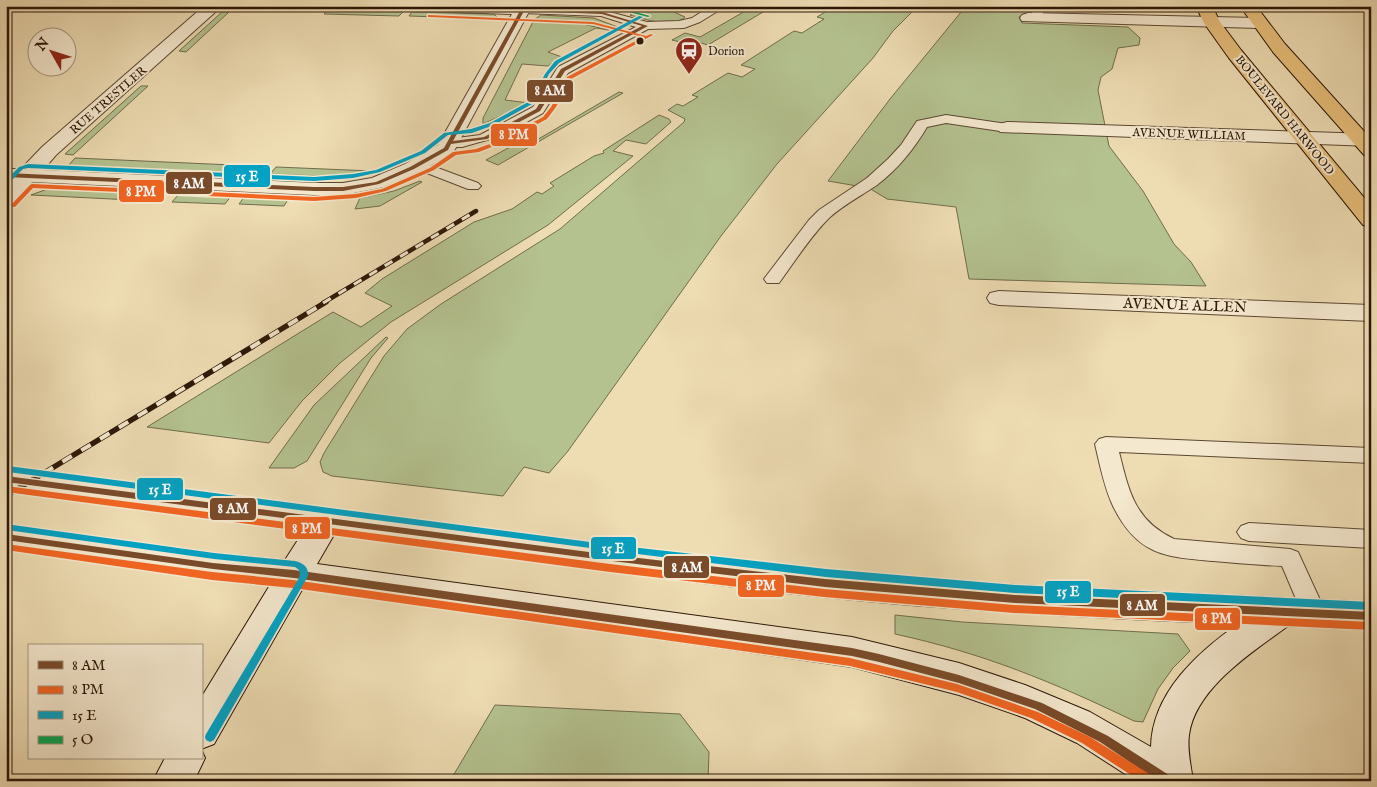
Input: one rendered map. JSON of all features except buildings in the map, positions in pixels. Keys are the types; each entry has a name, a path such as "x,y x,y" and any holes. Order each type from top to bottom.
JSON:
{"highway":[{"name":"BOULEVARD HARWOOD","path":"1204,6 1212,22 1303,138 1371,220"},
{"path":"1248,6 1258,23 1367,143"}],"street":[{"name":"RUE TRESTLER","path":"6,199 50,151 214,6"},
{"path":"6,175 314,189 343,189 378,183 441,153 450,143 524,8 430,6"},
{"path":"1035,14 1258,23"},
{"name":"AVENUE WILLIAM","path":"1007,128 1303,138 1367,143"},
{"name":"AVENUE ALLEN","path":"999,298 1371,313"},
{"path":"6,479 145,499 326,520 662,565 882,589 1119,606 1371,616"},
{"path":"202,730 326,520"},
{"path":"6,537 213,566 294,574 852,652 912,666 1021,700 1063,717 1111,742 1168,781"},
{"path":"1173,781 1172,727 1187,694 1202,674 1224,654 1298,613"},
{"path":"173,781 185,760"}],"lane":[{"path":"524,8 602,13 646,26 680,25 696,20 720,6"},
{"path":"450,143 462,144 482,140 538,110 543,106 556,75 562,70 646,26"},
{"path":"772,279 815,223 825,213 852,195 886,168 907,148 922,124 933,120 946,119 1007,128"},
{"path":"419,165 473,186"},
{"path":"1298,613 1290,558 1170,548 1141,531 1128,515 1121,499 1106,444 1371,456"},
{"path":"1249,532 1371,539"}],"green space":[{"path":"639,6 684,6 674,12 685,17 680,21 666,23 650,21 630,15 636,12"},
{"path":"754,6 773,6 708,45 694,41 688,44 672,40 685,33 700,37"},
{"path":"835,6 918,6 893,31 873,58 777,164 721,236 568,451 549,473 524,467 503,496 332,476 323,472 320,462 324,453 384,356 407,329 441,304 560,229 684,122 685,119 668,110 677,104 683,106 698,97 692,95 728,73 742,77 755,69 741,65 794,31 802,33 824,19 817,17"},
{"path":"966,6 1029,6 1028,12 1019,17 1022,23 1128,27 1140,38 1139,45 1118,48 1112,69 1101,77 1098,90 1109,146 1143,191 1174,244 1191,262 1206,286 969,279 956,207 887,199 869,188 828,181 890,99"},
{"path":"328,10 403,12 399,16 324,14"},
{"path":"222,12 229,12 186,52 179,51"},
{"path":"412,12 494,14 497,17 496,19 409,16"},
{"path":"541,15 594,18 620,28 589,21 535,19"},
{"path":"533,22 582,24 615,31 596,28 548,52 562,57 548,66 522,64 505,100 529,103 483,124 483,118"},
{"path":"141,86 148,86 73,155 65,154"},
{"path":"619,92 623,93 498,165 486,160 525,139 535,141"},
{"path":"659,115 669,119 671,122 646,144 626,140 613,151 633,156 548,225 391,322 340,363 302,401 269,443 147,427 333,312 361,327 392,306 365,293 382,279 474,222 512,209 537,192 542,194 554,186 550,183 594,156 604,153 603,151"},
{"path":"75,158 255,166 249,173 68,166"},
{"path":"276,167 373,171 344,177 270,174"},
{"path":"420,181 422,182 380,206 355,209 360,198 394,191"},
{"path":"50,188 159,192 152,201 31,195"},
{"path":"179,194 231,196 225,204 172,202"},
{"path":"245,196 289,198 284,206 239,204"},
{"path":"386,337 388,338 371,358 307,461 294,468 269,468 314,405"},
{"path":"895,615 962,622 1178,634 1190,651 1173,668 1158,689 1143,722 1134,721 1046,681 1017,670 958,650 895,634"},
{"path":"495,705 680,714 709,752 708,781 450,781"}],"railway":[{"path":"323,303 476,211"},
{"path":"6,496 326,302"}],"transit line":[{"path":"608,6 648,16"},
{"path":"6,175 314,189 343,189 377,183 412,168 446,149 523,10 602,13 646,26"},
{"path":"430,16 593,23 644,36"},
{"path":"6,184 21,168 28,166 314,179 353,176 378,171 423,152 446,134 472,131 492,124 532,102 547,74 557,62 641,17"},
{"path":"450,143 485,138 538,110 563,70 646,26"},
{"path":"13,206 32,186 314,199 356,196 384,190 432,169 455,153 477,151 500,142 545,118 569,78 651,35"},
{"path":"8,469 613,548 826,573 1015,589 1371,606"},
{"path":"6,479 612,558 825,583 1015,599 1371,616"},
{"path":"6,489 610,568 824,593 1014,609 1371,626"},
{"path":"7,527 214,556 295,564 302,568 303,579 210,737"},
{"path":"6,537 213,566 294,574 852,652 959,679 1038,706 1104,739 1168,781"},
{"path":"6,547 212,576 293,584 850,662 957,688 1034,715 1086,740 1150,781"}],"place":[{"name":"Dorion","path":"689,75"}]}
